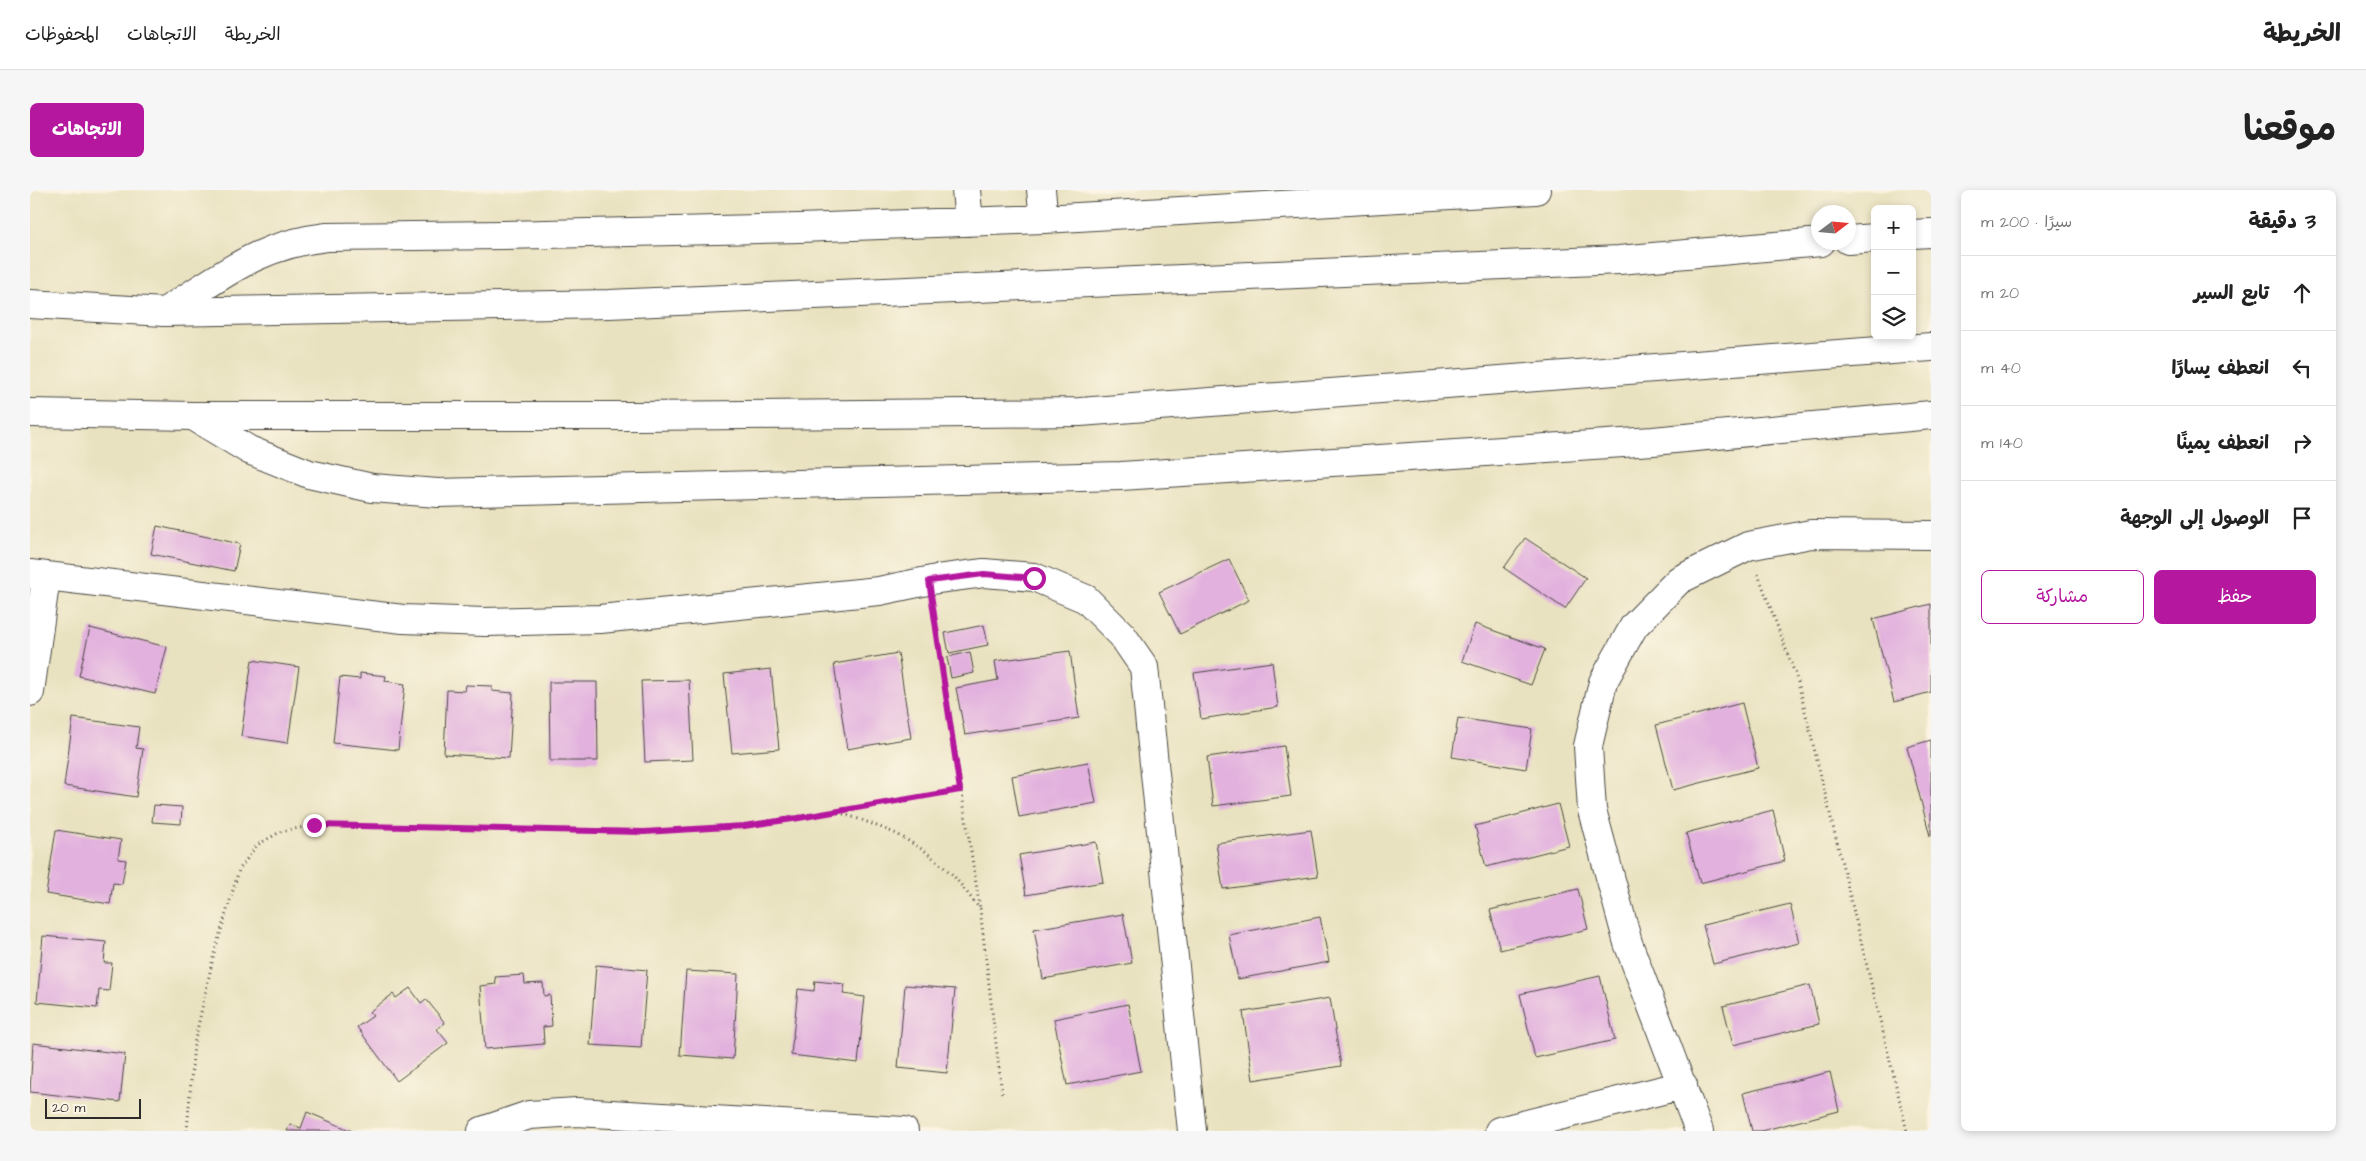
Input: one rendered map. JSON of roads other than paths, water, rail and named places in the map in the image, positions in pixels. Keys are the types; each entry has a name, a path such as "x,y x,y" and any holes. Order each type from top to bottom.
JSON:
{"street":[{"path":"966,190 969,222"},
{"path":"1041,190 1044,219"},
{"path":"164,312 253,256 304,240 327,237 563,234 969,222 1536,190"},
{"path":"1916,234 1931,233"},
{"path":"1856,239 1871,238"},
{"path":"30,304 164,312 609,304 1619,260 1811,243"},
{"path":"30,413 193,416 638,416 1080,412 1931,347"},
{"path":"193,416 249,450 309,474 372,488 438,493 1121,476 1653,441 1931,415"},
{"path":"1699,1131 1628,943 1592,810 1588,746 1603,682 1634,626 1679,580 1748,546 1811,534 1931,535"},
{"path":"30,692 38,576 403,619 485,622 600,619 879,591 929,581 984,574 1034,578 1086,599 1122,635 1144,667 1192,1131"},
{"path":"1499,1131 1683,1085"},
{"path":"482,1131 529,1115 576,1112 826,1128 904,1131"}]}
